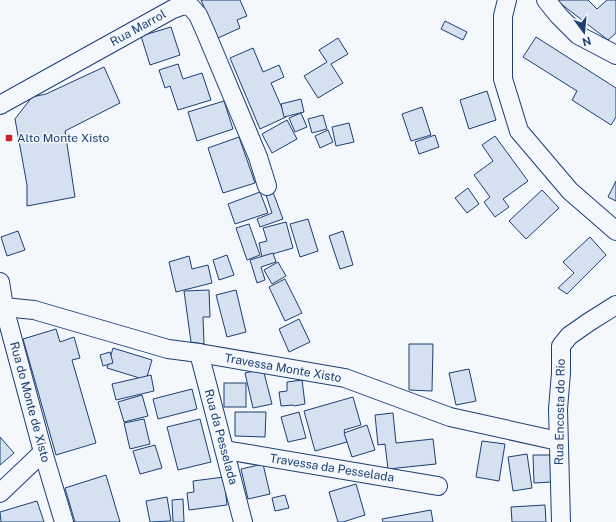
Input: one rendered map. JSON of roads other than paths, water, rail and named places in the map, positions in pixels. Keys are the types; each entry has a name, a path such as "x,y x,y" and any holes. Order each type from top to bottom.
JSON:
{"street":[{"path":"507,0 503,16 503,79 519,131 570,191 616,231"},
{"path":"546,0 559,16 578,35 616,55"},
{"name":"Rua Marrol","path":"0,104 173,9 184,5 191,6 198,15 209,40 258,157 268,186"},
{"name":"Rua do Monte de Xisto","path":"0,282 2,310 64,522"},
{"name":"Rua Encosta do Rio","path":"561,522 558,409 561,373 561,346 569,336 616,305"},
{"name":"Travessa Monte Xisto","path":"2,310 34,310 168,349 345,378 450,417 558,441"},
{"name":"Rua da Pesselada","path":"199,353 243,522"},
{"name":"Travessa da Pesselada","path":"225,450 438,486"},
{"path":"0,493 43,452"}],"place":[{"name":"Alto Monte Xisto","path":"9,138"}]}
